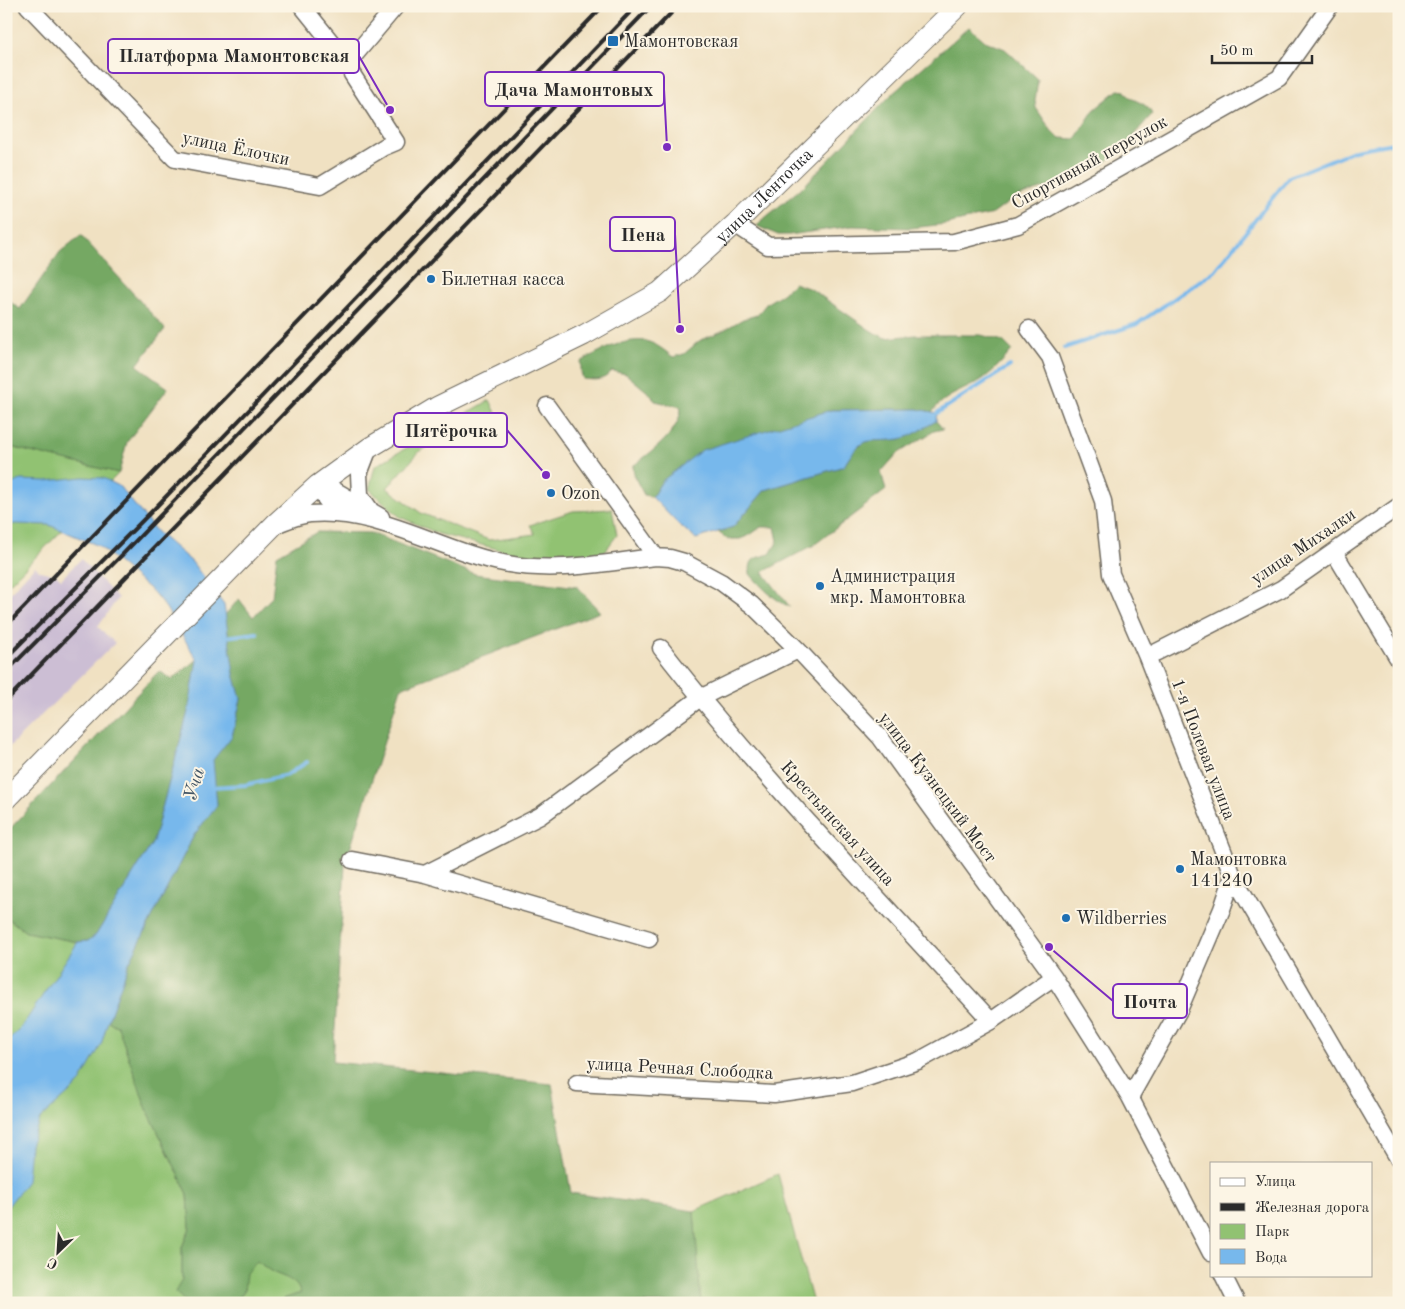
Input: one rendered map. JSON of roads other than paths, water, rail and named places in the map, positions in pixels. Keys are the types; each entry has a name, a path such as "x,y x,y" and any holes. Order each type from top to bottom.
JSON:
{"main road":[{"name":"улица Ленточка","path":"6,799 275,524 318,484 369,448 437,407 545,356 660,292 735,224 958,6"}],"street":[{"name":"улица Ёлочки","path":"28,6 175,159 320,186 384,146 396,142 352,74 348,63"},
{"path":"302,6 348,63 396,6"},
{"name":"Спортивный переулок","path":"735,224 768,246 954,242 1018,225 1279,78 1330,6"},
{"name":"1-я Полевая улица","path":"1030,329 1050,357 1104,501 1111,574 1147,657 1233,876 1399,1160"},
{"path":"547,406 656,557"},
{"path":"369,448 359,474 360,495 371,511"},
{"path":"318,484 329,487 400,529"},
{"path":"318,484 322,496 329,504 348,515"},
{"name":"улица Михалки","path":"1147,657 1281,589 1399,506"},
{"path":"275,524 308,514 348,515 400,529"},
{"name":"улица Кузнецкий Мост","path":"400,529 492,561 529,567 570,567 656,557 670,558 684,562 721,582 752,605 798,650 880,737 1054,977 1130,1097 1210,1251"},
{"path":"1334,552 1399,660"},
{"name":"Крестьянская улица","path":"661,648 700,698 792,802 991,1021"},
{"path":"425,874 540,816 700,698 798,650"},
{"path":"352,860 425,874 650,939"},
{"path":"1130,1097 1179,1010 1222,909 1233,876"},
{"name":"улица Речная Слободка","path":"577,1083 774,1094 852,1082 918,1061 991,1021 1054,977"},
{"path":"1224,1276 1237,1303"}],"water":[{"path":"917,409 937,413 936,421 905,438 862,444 851,455 844,466 765,490 733,527 696,539 676,522 652,497 662,481 702,450 831,410"},
{"name":"Уча","path":"83,477 103,478 119,486 157,532 192,562 224,605 234,674 241,699 232,736 213,760 217,805 194,835 129,963 101,1045 79,1084 40,1119 30,1145 27,1181 6,1209 6,1043 21,1028 78,942 88,941 96,935 153,842 189,708 197,660 166,608 154,593 99,546 49,525 15,524 6,526 6,486 21,480 46,481"}],"waterway":[{"path":"1064,348 1137,324 1215,271 1289,177 1355,150 1399,142"},
{"path":"937,413 1010,366"},
{"path":"224,637 257,633"},
{"name":"Уча","path":"212,787 245,785 287,775 307,762"}],"railway":[{"path":"6,626 603,6"},
{"path":"6,658 155,508 636,6"},
{"path":"6,672 123,554 651,6"},
{"path":"6,701 678,6"}],"place":[{"name":"Мамонтовская","path":"613,41"},
{"name":"Платформа Мамонтовская","path":"390,110"},
{"name":"Дача Мамонтовых","path":"667,147"},
{"name":"Билетная касса","path":"431,279"},
{"name":"Пена","path":"680,329"},
{"name":"Пятёрочка","path":"546,475"},
{"name":"Ozon","path":"551,493"},
{"name":"Администрация мкр. Мамонтовка","path":"820,586"},
{"name":"Мамонтовка 141240","path":"1180,869"},
{"name":"Wildberries","path":"1066,918"},
{"name":"Почта","path":"1049,947"}]}
